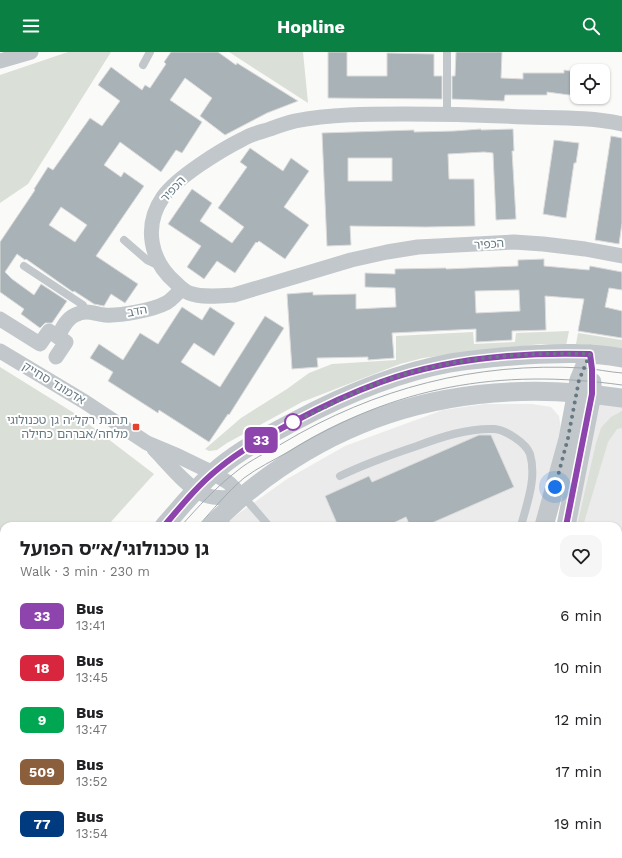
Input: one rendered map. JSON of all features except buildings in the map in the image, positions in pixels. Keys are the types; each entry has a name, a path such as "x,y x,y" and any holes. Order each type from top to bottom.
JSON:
{"street":[{"path":"0,61 31,52"},
{"name":"הכפיר","path":"622,124 606,120 447,114 376,114 322,117 294,122 244,138 175,183 163,196 155,211 151,240 160,266 167,276 189,293 217,296 234,295 351,260 418,247 514,242 585,249 622,256"},
{"name":"הדב","path":"85,312 105,315 155,308 166,303 182,288"},
{"path":"58,337 67,321 72,317 85,312"},
{"path":"0,319 40,344 49,331 66,342 56,357"},
{"name":"אדמונד סחייק","path":"0,351 72,394 147,443 213,473 232,486 242,496"},
{"path":"168,522 213,473 241,451 340,398 396,377 449,363 470,360 549,354 590,354 622,358"},
{"path":"545,522 568,438 592,369 590,354"},
{"path":"221,522 242,496 296,457 347,429 401,410 449,399 487,394 533,392 584,393 622,398"},
{"path":"567,522 584,393"},
{"name":"אדמונד סחייק","path":"147,443 196,490 214,497 242,496"}],"lane":[{"path":"143,65 150,52"},
{"path":"447,52 447,114"},
{"path":"124,240 147,260 160,266"},
{"path":"24,266 83,305 85,312"},
{"path":"340,476 372,461 441,438 476,430 496,429 522,442 530,453 532,486 522,522"},
{"path":"242,496 265,522"}],"shaded area":[{"path":"68,52 111,52 28,184 0,203 0,75"},
{"path":"229,52 303,52 308,103"},
{"path":"569,331 566,346 541,344 474,351 423,358 400,364 302,402 217,450 209,451 205,449 241,418 287,389 309,373 332,364 396,360 396,336 473,332 474,344 515,342 516,333"},
{"path":"578,333 622,340 622,349 576,344"},
{"path":"0,367 74,413 154,474 111,522 0,522"},
{"path":"592,394 622,398 622,522 567,522"},
{"path":"485,404 532,404 551,407 559,416 561,429 537,522 227,522 287,479 345,446 443,410"},
{"path":"622,411 622,428 617,429 608,442 584,522 578,522 596,443 601,428 611,417"}],"tram line":[{"path":"185,522 229,477 259,456 318,424 354,407 390,394 427,383 504,369 543,367 583,368 622,373"},
{"path":"202,522 232,489 254,471 328,429 368,411 408,397 449,387 490,381 533,379 577,380 622,385"}],"bus line":[{"name":"33","path":"168,522 203,482 241,451 340,398 404,374 449,363 549,354 590,354 592,369 592,394 567,522"}],"place":[{"name":"תחנת רקל״ה גן טכנולוגי מלחה/אברהם כחילה","path":"136,427"}],"route":[{"path":"293,422 340,398 382,382 404,374 449,363 549,354 590,354 579,380 568,438 555,487"}]}
